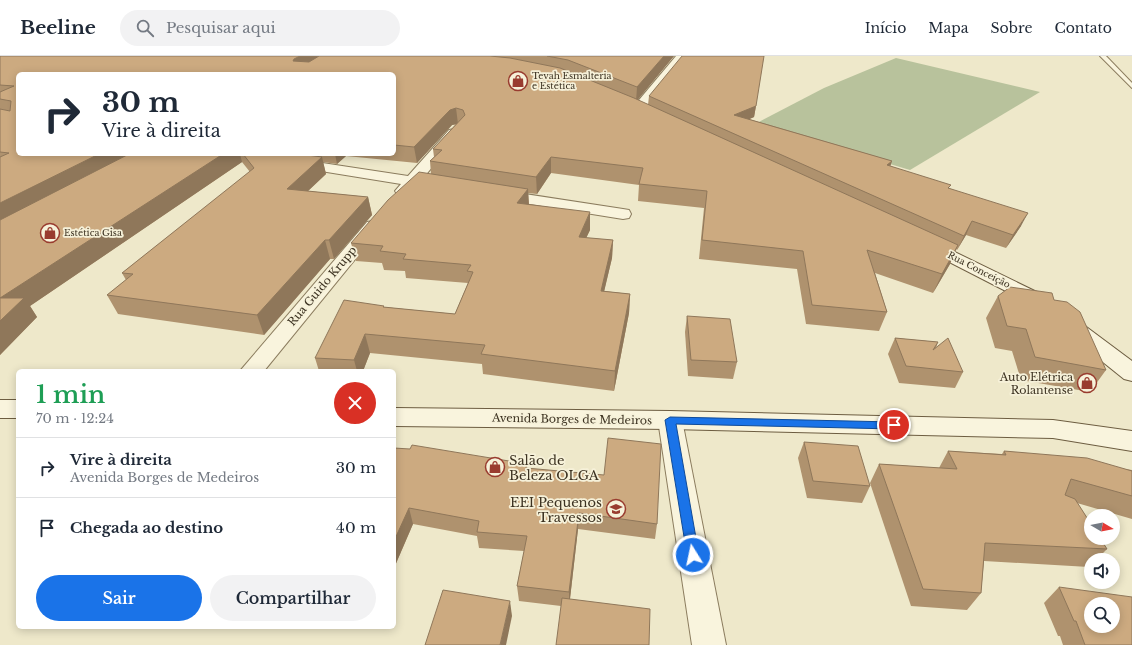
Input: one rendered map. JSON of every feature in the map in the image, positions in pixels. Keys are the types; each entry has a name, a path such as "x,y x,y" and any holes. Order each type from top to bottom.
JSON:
{"street":[{"path":"652,115 631,106 682,56"},
{"name":"Rua Guido Krupp","path":"253,369 411,181 458,129"},
{"path":"280,161 450,187"},
{"path":"481,192 623,214"},
{"name":"Rua Conceição","path":"914,238 1036,298 1049,308"},
{"path":"1061,318 1132,373"},
{"path":"0,409 16,409"},
{"name":"Avenida Borges de Medeiros","path":"396,417 670,420 1053,429 1132,441"},
{"path":"670,420 709,645"}],"lane":[{"path":"1102,56 1132,86"}],"green space":[{"path":"896,58 1040,92 910,170 755,124 824,88"}],"building":[{"path":"0,56 300,56 293,61 309,62 319,56 490,56 510,58 560,68 634,98 958,245 942,274 867,250 887,312 812,305 803,251 702,240 707,191 639,184 643,168 551,157 536,177 430,161 442,150 433,149 465,115 463,110 456,108 450,110 414,147 396,145 396,72 16,72 16,156 95,156 0,203 0,157 9,153 0,152 0,109 10,111 11,101 0,99 0,92 14,86 0,85"},
{"path":"547,56 664,56 637,87 568,60"},
{"path":"682,56 764,56 756,106 734,115 892,161 887,165 951,185 948,188 1028,213 1013,235 972,221 964,236 649,96"},
{"path":"125,156 220,156 0,298 0,220"},
{"path":"245,156 322,157 287,189 368,197 329,240 325,240 257,315 107,295 133,274 122,273 254,168"},
{"path":"419,172 528,189 517,203 590,212 579,237 613,240 601,291 630,294 615,371 481,354 485,345 365,334 354,360 315,358 344,300 384,306 383,307 455,314 473,272 467,271 471,265 403,259 406,254 380,251 383,246 351,243 388,200"},
{"path":"1010,287 1052,293 1054,300 1067,302 1080,312 1106,370 1035,357 1026,329 1007,326 998,296"},
{"path":"0,298 24,298 0,321"},
{"path":"687,316 730,319 737,362 691,360"},
{"path":"895,338 938,342 933,350 948,338 963,372 906,366"},
{"path":"608,438 661,444 657,524 579,513 569,592 517,586 527,536 477,532 479,521 409,508 396,537 396,448 410,449 412,445 527,464 526,468 604,475"},
{"path":"804,442 858,446 870,486 813,481"},
{"path":"948,451 1006,455 1004,451 1087,458 1132,471 1132,496 1071,479 1065,495 1075,499 1084,513 1084,545 1104,545 1107,549 985,543 981,593 923,589 879,464 957,469"},
{"path":"1059,587 1132,597 1132,645 1085,645 1076,621 1074,621"},
{"path":"443,590 510,601 500,645 425,645"},
{"path":"562,598 650,609 649,645 556,645"}],"place":[{"name":"Tevah Esmalteria e Estética","path":"518,81"},
{"name":"Estética Gisa","path":"50,233"},
{"name":"Auto Elétrica Rolantense","path":"1087,383"},
{"name":"Salão de Beleza OLGA","path":"495,467"},
{"name":"EEI Pequenos Travessos","path":"616,509"}],"route":[{"path":"693,555 670,420 894,425"}]}
